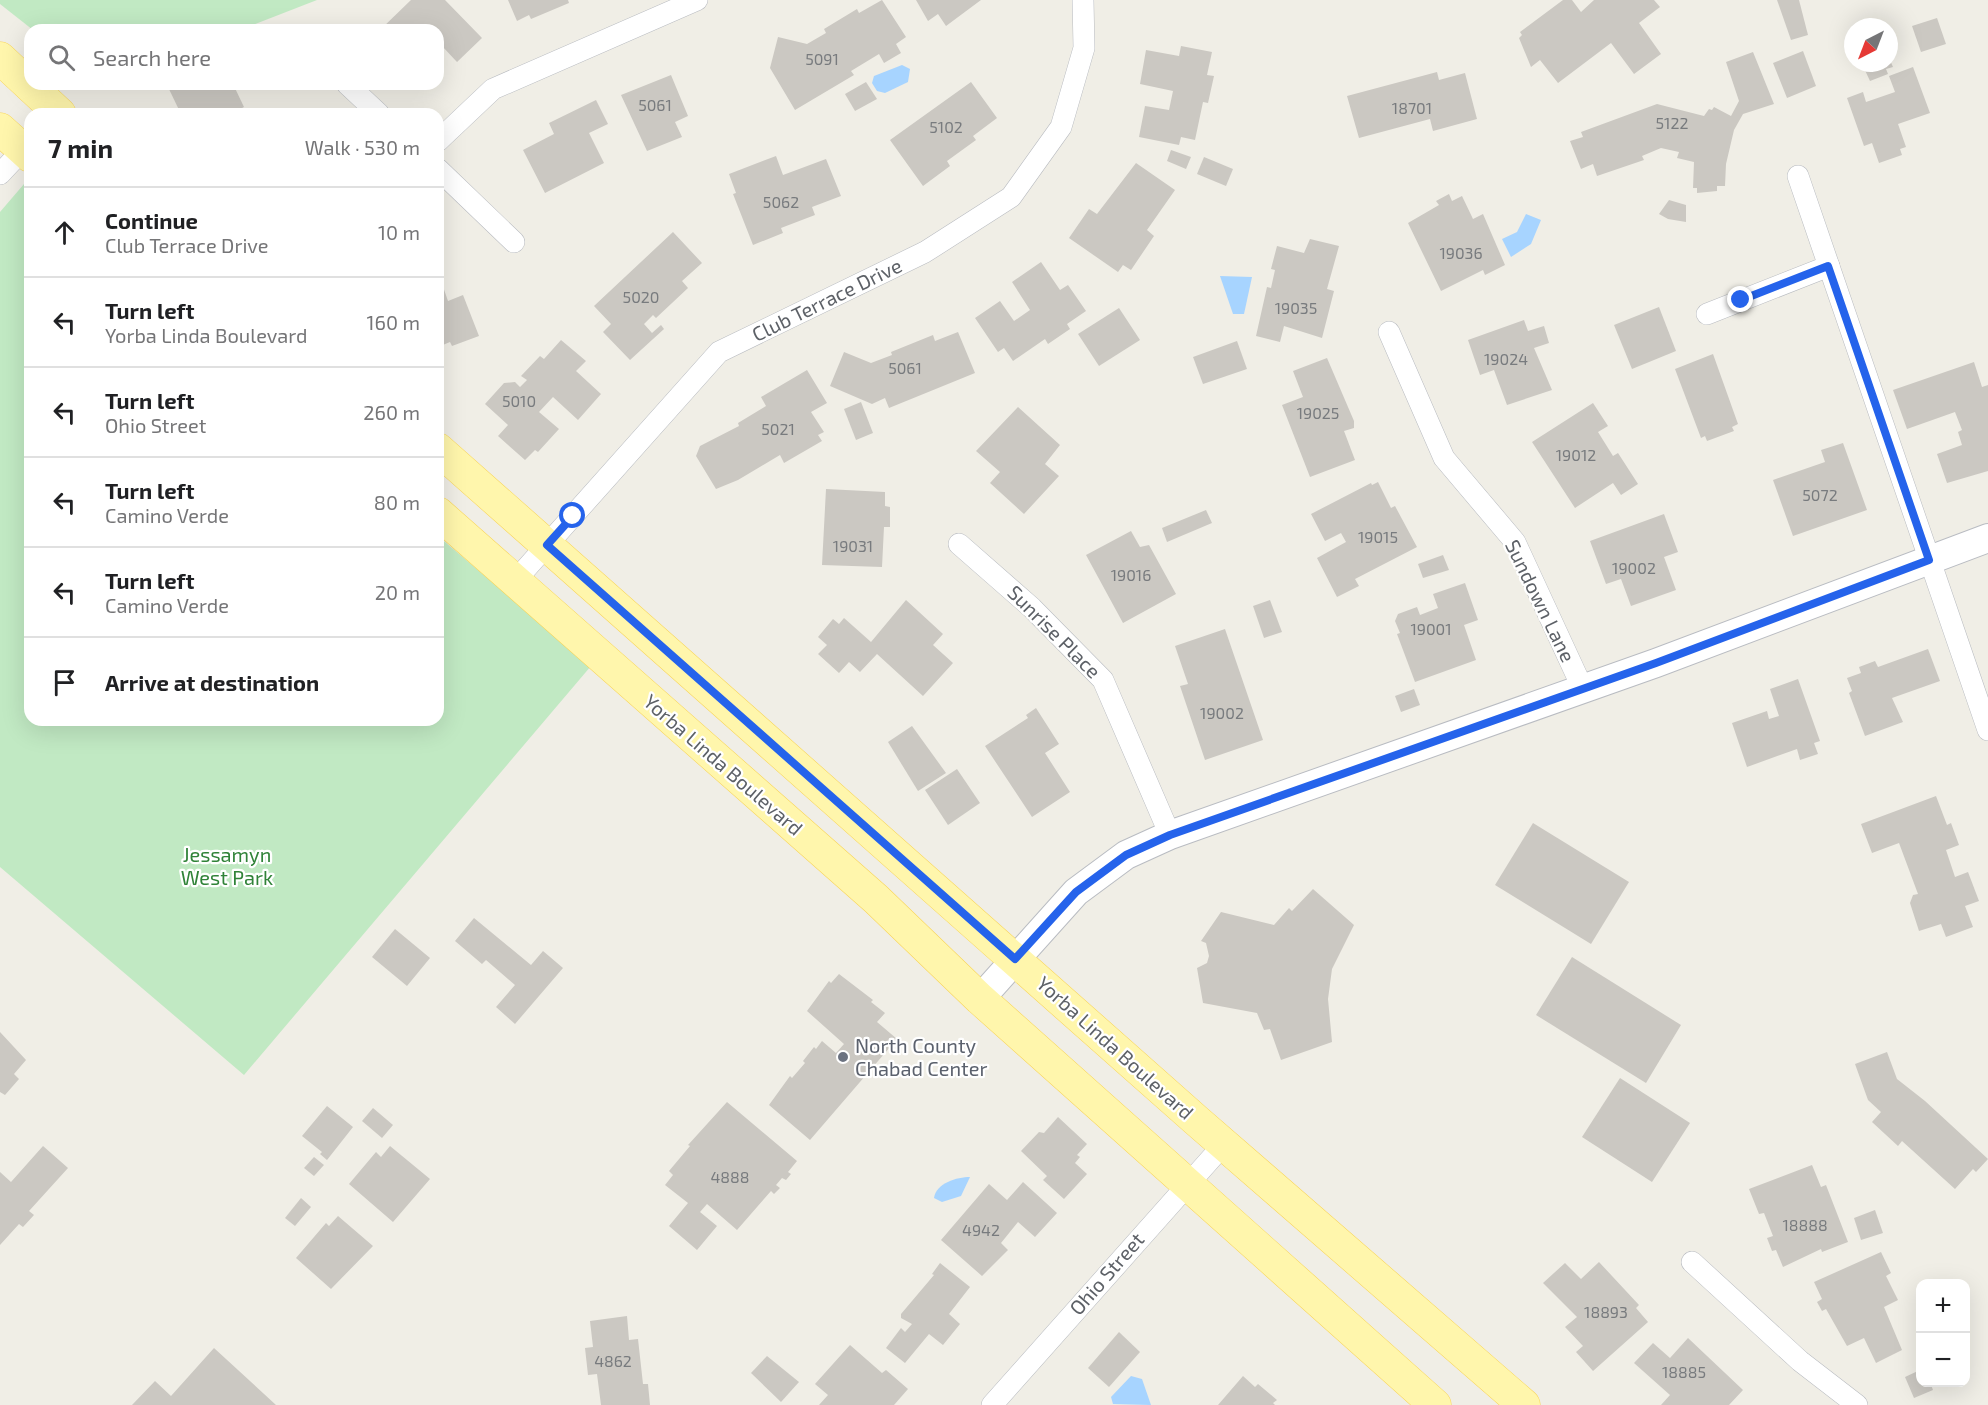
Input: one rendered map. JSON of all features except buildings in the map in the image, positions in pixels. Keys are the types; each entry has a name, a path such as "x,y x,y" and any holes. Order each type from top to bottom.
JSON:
{"main road":[{"path":"0,58 24,81"},
{"path":"34,90 53,108"},
{"name":"Yorba Linda Boulevard","path":"444,454 1224,1144 1524,1405"},
{"name":"Yorba Linda Boulevard","path":"444,518 876,900 980,999 1435,1405"}],"street":[{"path":"444,135 493,89 697,0"},
{"name":"Club Terrace Drive","path":"514,582 719,352 925,252 1011,197 1061,127 1084,48 1083,0"},
{"path":"353,90 373,108"},
{"path":"0,174 21,144"},
{"path":"444,175 514,242"},
{"path":"1798,176 1988,730"},
{"path":"1707,314 1828,266"},
{"name":"Sundown Lane","path":"1389,332 1444,458 1515,542 1582,687"},
{"path":"980,999 1076,892 1126,855 1170,835 1582,687 1656,663 1988,538"},
{"name":"Sunrise Place","path":"959,544 1032,608 1103,680 1170,835"},
{"name":"Ohio Street","path":"992,1405 1224,1144"},
{"path":"1692,1262 1800,1361 1857,1405"}],"green space":[{"path":"0,0 317,0 255,24 25,24 0,4"},
{"name":"Jessamyn West Park","path":"24,184 24,726 444,726 444,541 591,666 244,1075 0,867 0,212"}],"water":[{"path":"902,65 910,69 908,82 885,93 877,91 872,83 874,76"},
{"path":"1526,214 1541,220 1531,244 1511,257 1502,239 1517,232"},
{"path":"1220,276 1252,277 1244,314 1233,314"},
{"path":"970,1177 961,1196 942,1202 934,1198 943,1185 959,1178"},
{"path":"1131,1376 1142,1379 1151,1405 1113,1404 1111,1397"}],"place":[{"name":"North County Chabad Center","path":"843,1057"}],"route":[{"path":"573,516 547,545 1015,959 1076,892 1126,855 1170,835 1582,687 1656,663 1929,560 1828,266 1741,300"}]}
